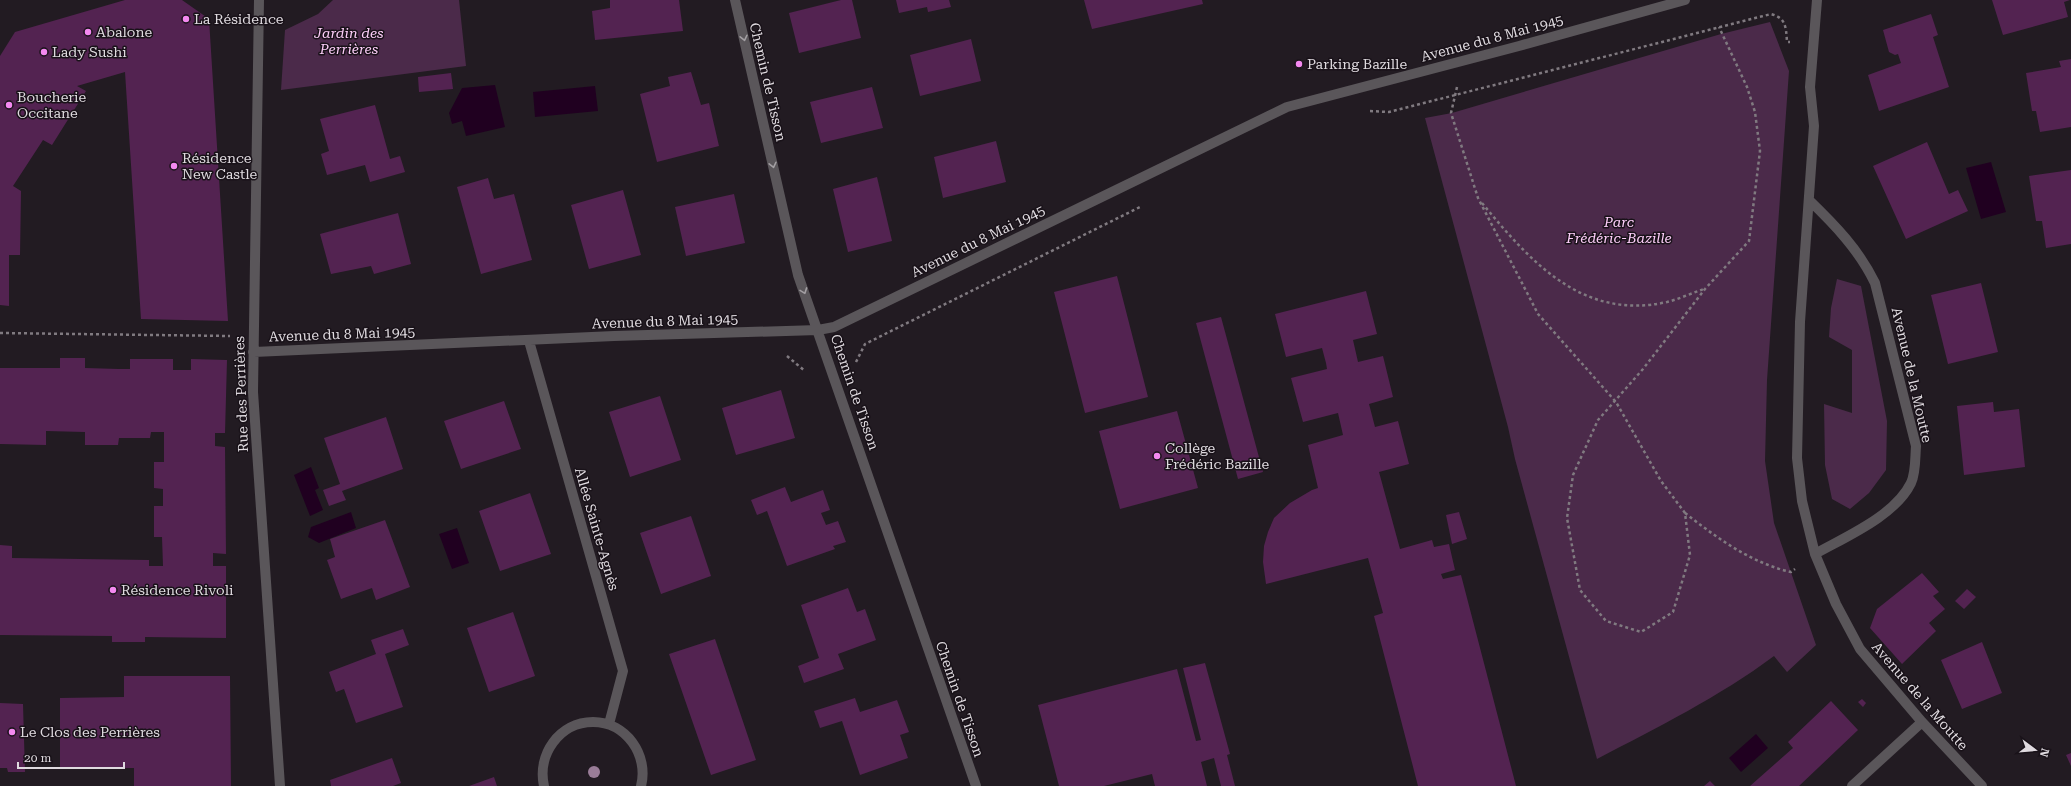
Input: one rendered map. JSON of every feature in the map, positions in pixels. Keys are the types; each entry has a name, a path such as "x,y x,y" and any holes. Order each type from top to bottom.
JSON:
{"street":[{"name":"Rue des Perrières","path":"259,0 253,392 280,786"},
{"name":"Chemin de Tisson","path":"735,0 798,275 976,786"},
{"name":"Avenue du 8 Mai 1945","path":"254,352 529,341 614,336 818,330 834,327 1287,107 1685,0"},
{"name":"Avenue de la Moutte","path":"1817,0 1810,87 1814,126 1800,322 1797,458 1802,501 1815,554 1836,604 1860,649 1922,722 1982,786"},
{"name":"Avenue de la Moutte","path":"1809,200 1832,222 1865,262 1875,283 1916,446 1915,467 1911,482 1903,494 1881,516 1815,554"},
{"name":"Allée Sainte-Agnès","path":"529,341 623,671 609,724"},
{"path":"544,786 542,776 544,760 551,744 562,732 582,724 593,722 609,724 624,733 635,745 642,761 643,778 641,786"},
{"path":"1852,786 1922,722"}],"path":[{"path":"1367,111 1389,112 1771,14 1779,16 1786,25 1787,42 1814,41"},
{"path":"1685,513 1690,555 1673,612 1641,632 1606,621 1580,590 1567,518 1573,475 1598,420 1616,402 1705,289 1749,241 1760,151 1755,112 1747,87 1719,27"},
{"path":"1460,61 1452,113 1478,198 1538,314 1616,402 1660,481 1685,513 1702,527 1753,560 1776,568 1791,572 1815,554"},
{"path":"1478,198 1514,242 1559,282 1597,300 1637,305 1666,302 1705,289"},
{"path":"856,362 865,344 1144,205"},
{"path":"0,333 253,337"}],"green space":[{"name":"Jardin des Perrières","path":"333,0 459,0 466,66 281,90 285,30 318,14"},
{"name":"Parc Frédéric-Bazille","path":"1770,22 1789,71 1767,380 1765,461 1774,523 1816,645 1787,672 1774,656 1732,685 1710,698 1597,759 1515,459 1508,427 1425,118 1452,113 1721,34"},
{"path":"1837,279 1861,286 1887,421 1886,470 1869,493 1850,509 1832,499 1825,465 1824,404 1852,413 1852,350 1829,337 1831,308"}],"shaded area":[{"path":"495,85 505,127 466,136 462,121 452,124 449,113 462,88"},
{"path":"595,86 598,111 535,117 533,92"},
{"path":"1991,162 2006,212 1981,219 1966,168"},
{"path":"311,467 319,488 315,490 323,510 310,516 294,475"},
{"path":"351,512 356,528 319,543 308,537 311,527"},
{"path":"457,528 469,563 452,569 439,534"},
{"path":"1756,734 1768,748 1741,772 1729,758"}],"building":[{"name":"Résidence New Castle","path":"125,0 182,0 209,19 228,321 141,319 125,72 77,86 86,91 52,145 43,140 13,186 21,191 20,255 9,255 9,306 0,305 0,56 15,32"},
{"path":"610,0 679,0 683,31 595,40 592,11 610,8"},
{"path":"841,0 852,0 861,38 799,53 789,13"},
{"path":"896,0 949,0 951,7 928,12 927,7 899,13"},
{"path":"1084,0 1202,0 1203,4 1092,29"},
{"path":"1992,0 2070,0 2064,2 2068,17 2003,35"},
{"path":"1931,14 1938,35 1933,37 1949,87 1879,111 1868,75 1901,63 1898,54 1895,55 1889,52 1883,30"},
{"path":"971,39 981,81 920,96 910,55"},
{"path":"2071,59 2071,127 2040,132 2036,111 2032,111 2026,73 2061,67 2059,61"},
{"path":"691,72 701,105 709,103 719,146 657,162 640,94 670,86 668,77"},
{"path":"451,73 453,89 419,92 418,77"},
{"path":"872,87 883,128 821,143 810,102"},
{"path":"375,105 390,159 400,156 405,172 370,182 365,165 327,175 321,154 329,151 320,119"},
{"path":"996,141 1006,182 943,198 934,157"},
{"path":"1927,142 1949,194 1958,190 1968,211 1906,239 1873,166"},
{"path":"2071,170 2071,244 2046,248 2042,221 2036,221 2029,176"},
{"path":"877,177 892,241 848,252 833,189"},
{"path":"488,178 494,199 514,194 532,260 481,274 457,187"},
{"path":"623,190 641,255 589,269 571,205"},
{"path":"734,194 745,243 686,256 675,207"},
{"path":"398,213 411,264 374,274 371,266 331,274 320,234"},
{"path":"1117,276 1148,397 1085,413 1054,292"},
{"path":"1981,283 1998,352 1948,364 1931,295"},
{"path":"1366,291 1377,334 1353,340 1358,362 1383,356 1393,397 1369,404 1375,427 1398,421 1409,464 1379,472 1400,549 1432,540 1434,547 1449,544 1455,570 1441,574 1443,579 1461,575 1516,786 1418,786 1374,616 1383,613 1368,558 1266,584 1263,562 1264,546 1274,518 1290,503 1318,488 1308,445 1343,435 1338,413 1303,422 1291,378 1327,369 1326,363 1322,348 1286,357 1275,314"},
{"path":"1221,317 1263,472 1238,479 1196,323"},
{"path":"60,358 85,358 85,368 119,369 130,369 130,359 173,359 173,370 191,370 191,359 227,360 225,433 215,433 215,446 225,447 226,554 213,553 213,566 226,566 226,638 145,637 145,642 112,642 112,636 0,635 0,545 12,546 12,558 149,560 149,566 163,566 162,537 154,537 154,506 163,506 163,489 154,488 154,462 164,462 164,432 151,432 150,438 119,438 118,445 85,445 85,432 46,431 46,445 0,444 0,368 60,368"},
{"path":"781,390 795,438 736,455 722,408"},
{"path":"660,396 681,460 630,477 609,412"},
{"path":"504,401 521,449 461,469 444,421"},
{"path":"1993,402 1994,412 2019,409 2025,467 1964,475 1957,406"},
{"path":"1177,411 1198,488 1120,509 1099,431"},
{"path":"386,417 403,469 342,491 346,500 329,506 323,490 340,484 324,438"},
{"path":"785,487 791,502 823,490 830,510 821,513 826,525 838,521 846,542 833,546 835,549 787,566 767,511 757,515 751,500"},
{"path":"530,493 551,554 500,571 479,511"},
{"path":"1459,512 1467,539 1452,544 1446,515"},
{"path":"691,516 711,576 661,594 640,533"},
{"path":"385,520 410,587 376,600 372,588 341,599 327,560 335,557 330,539"},
{"path":"1922,573 1939,592 1933,596 1945,609 1929,623 1936,631 1902,664 1870,628 1877,609"},
{"path":"848,588 857,612 865,609 876,640 838,654 844,669 804,683 798,666 819,658 801,605"},
{"path":"1967,589 1976,597 1964,609 1955,601"},
{"path":"513,612 535,676 489,692 467,628"},
{"path":"403,629 409,645 385,654 403,707 356,723 344,689 336,692 329,672 376,654 371,640"},
{"path":"715,639 756,760 711,775 669,654"},
{"path":"1982,642 2002,693 1962,709 1941,660"},
{"path":"1205,663 1230,754 1227,755 1235,786 1221,786 1214,758 1201,762 1207,786 1155,786 1152,774 1104,786 1059,786 1038,705 1177,669 1196,741 1201,740 1183,668"},
{"path":"124,676 230,676 231,786 134,786 134,768 60,768 60,698 124,697"},
{"path":"855,698 860,712 897,700 909,732 900,735 908,758 860,775 842,721 820,728 814,711"},
{"path":"1862,699 1866,703 1863,707 1858,702"},
{"path":"1831,701 1858,730 1799,786 1750,786 1793,748 1788,742"},
{"name":"Le Clos des Perrières","path":"0,703 23,704 25,772 8,772 7,768 0,768"},
{"path":"2071,753 2071,766 2066,755"},
{"path":"392,758 401,783 393,786 331,786 330,780"},
{"path":"494,777 497,786 469,786"},
{"path":"1710,781 1715,786 1704,786"}],"place":[{"name":"La Résidence","path":"186,19"},
{"name":"Abalone","path":"88,32"},
{"name":"Lady Sushi","path":"44,52"},
{"name":"Parking Bazille","path":"1299,64"},
{"name":"Boucherie Occitane","path":"9,105"},
{"name":"Résidence New Castle","path":"174,166"},
{"name":"Collège Frédéric Bazille","path":"1157,456"},
{"name":"Résidence Rivoli","path":"113,590"},
{"name":"Le Clos des Perrières","path":"12,732"}]}
